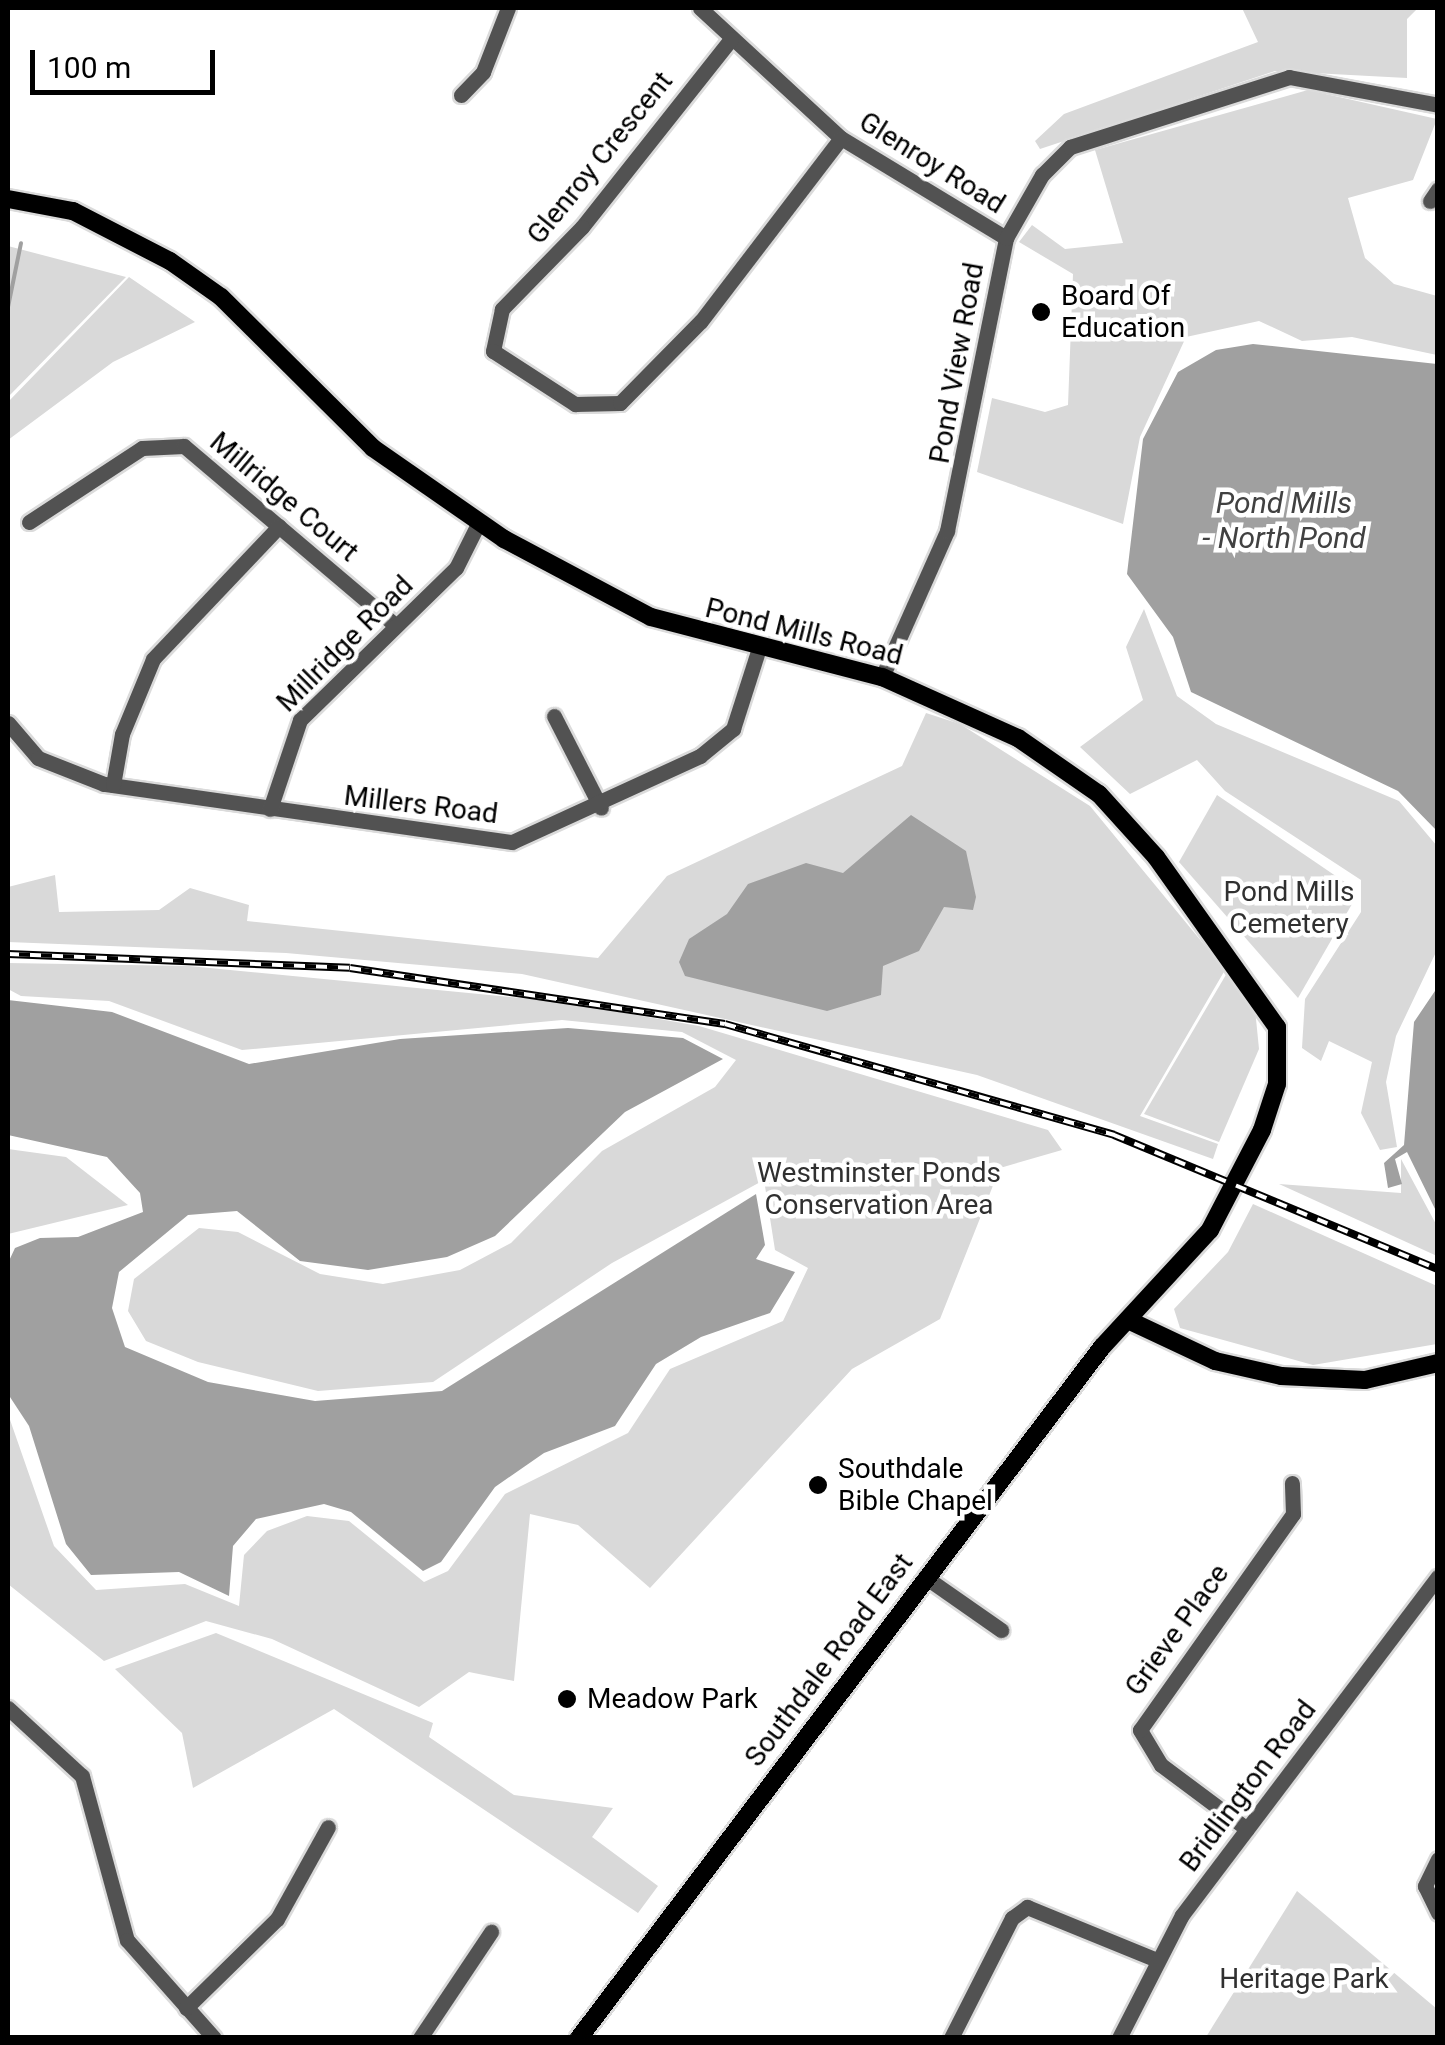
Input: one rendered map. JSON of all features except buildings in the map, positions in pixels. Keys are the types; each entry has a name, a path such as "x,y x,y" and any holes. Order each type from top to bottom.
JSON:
{"main road":[{"name":"Pond Mills Road","path":"8,199 73,211 170,261 221,296 373,448 478,524 651,617 758,651 882,677 1018,738 1099,794 1214,929 1277,1027 1277,1084 1240,1182 1128,1320"},
{"path":"1128,1320 1215,1361 1281,1376 1365,1380 1438,1363"},
{"name":"Southdale Road East","path":"580,2038 925,1577 1128,1320"}],"street":[{"path":"460,94 482,72 508,8"},
{"name":"Glenroy Road","path":"700,8 841,138 1006,238"},
{"name":"Glenroy Crescent","path":"731,39 582,227 502,308 494,352 575,404 620,403 701,320 841,138"},
{"name":"Pond View Road","path":"882,677 947,531 1006,238 1020,202 1070,148 1234,90 1289,77 1438,105"},
{"name":"Millridge Court","path":"29,522 142,448 167,442 202,455 396,626"},
{"name":"Millridge Road","path":"270,809 288,736 456,568 478,524"},
{"path":"113,785 122,734 153,659 280,526"},
{"name":"Millers Road","path":"8,722 38,758 113,785 512,842 600,808 732,730 758,651"},
{"path":"554,716 600,808"},
{"name":"Grieve Place","path":"1247,1829 1162,1765 1140,1730 1293,1514 1292,1483"},
{"path":"925,1577 1001,1630"},
{"name":"Bridlington Road","path":"1119,2038 1158,1960 1247,1829 1438,1577"},
{"path":"8,1708 82,1776 127,1940 214,2038"},
{"path":"186,2008 278,1919 328,1826"},
{"path":"1438,1859 1425,1886 1438,1912"},
{"path":"951,2038 1012,1918 1026,1906 1158,1960"},
{"path":"420,2038 492,1932"}],"green space":[{"path":"1242,8 1418,8 1407,19 1407,78 1275,71 1040,149 1035,141 1064,114 1258,42"},
{"path":"1308,90 1437,119 1413,180 1348,198 1365,258 1394,284 1437,296 1437,355 1352,337 1302,341 1259,321 1186,337 1140,437 1123,524 977,472 992,398 1045,412 1068,405 1073,274 1019,242 1032,225 1065,249 1123,243 1095,150"},
{"path":"8,246 126,277 8,397"},
{"path":"129,277 195,322 113,362 8,440 8,402"},
{"path":"1144,609 1177,696 1216,724 1399,801 1437,846 1437,950 1396,1036 1386,1082 1397,1147 1380,1150 1361,1113 1372,1062 1329,1041 1321,1061 1302,1048 1305,999 1361,912 1361,880 1225,791 1197,760 1130,794 1080,747 1143,700 1126,647"},
{"path":"926,713 960,724 1090,806 1225,970 1140,1116 1218,1144 1213,1159 977,1075 522,974 286,953 8,942 8,887 55,875 59,912 159,910 190,888 249,905 247,921 598,958 667,876 902,766"},
{"name":"Pond Mills Cemetery","path":"1217,795 1349,885 1352,904 1298,998 1179,862"},
{"name":"Westminster Ponds Conservation Area","path":"8,963 189,966 562,1002 699,1026 1048,1130 1062,1150 1000,1168 940,1319 852,1369 650,1588 578,1525 530,1514 514,1681 469,1672 419,1707 272,1639 206,1621 104,1661 8,1584 8,1414 54,1546 96,1590 185,1584 239,1606 244,1555 267,1531 307,1516 349,1521 424,1582 448,1571 505,1494 628,1433 670,1369 783,1321 808,1268 775,1250 764,1180 612,1263 433,1382 318,1391 198,1362 146,1341 128,1311 134,1279 199,1228 238,1232 320,1274 383,1284 460,1270 511,1243 602,1151 715,1087 736,1060 682,1032 562,1020 242,1050 109,1001 21,996 8,989"},
{"name":"Pond Mills Cemetery","path":"1227,973 1255,1009 1259,1049 1219,1142 1144,1114"},
{"path":"8,1149 66,1157 128,1205 8,1234"},
{"path":"1401,1159 1437,1226 1437,1256 1279,1184 1401,1193"},
{"path":"1253,1204 1437,1286 1437,1344 1313,1365 1180,1328 1174,1309 1228,1252"},
{"path":"216,1633 433,1723 429,1737 514,1795 613,1808 592,1837 658,1886 638,1913 334,1709 193,1788 182,1733 115,1669"},
{"name":"Heritage Park","path":"1297,1891 1437,2009 1437,2037 1206,2037"}],"water":[{"name":"Pond Mills - North Pond","path":"1253,344 1437,364 1437,831 1398,791 1191,692 1173,637 1127,574 1143,439 1178,372 1216,350"},
{"path":"911,815 966,851 976,897 973,910 944,907 919,951 883,966 881,995 827,1011 685,976 679,962 689,939 727,914 748,884 806,863 843,873"},
{"path":"1437,988 1437,1213 1407,1152 1395,1159 1402,1184 1388,1188 1384,1163 1404,1145 1414,1022"},
{"path":"8,1000 112,1012 249,1064 400,1039 568,1028 683,1038 723,1059 625,1112 495,1236 447,1257 368,1270 300,1261 237,1211 188,1215 119,1272 112,1308 125,1347 208,1382 315,1401 442,1391 756,1194 765,1245 756,1259 795,1272 770,1313 701,1337 656,1364 615,1426 544,1453 495,1487 441,1562 423,1571 351,1512 324,1504 256,1519 233,1546 229,1596 179,1572 91,1575 66,1544 29,1426 8,1394 8,1263 15,1248 40,1238 78,1237 143,1212 140,1193 107,1157 8,1135"}],"waterway":[{"path":"8,307 21,243"}],"railway":[{"path":"8,954 350,968 725,1024 1114,1135 1438,1269"}],"place":[{"name":"Board Of Education","path":"1041,312"},
{"name":"Southdale Bible Chapel","path":"818,1485"},
{"name":"Meadow Park","path":"567,1699"}]}
